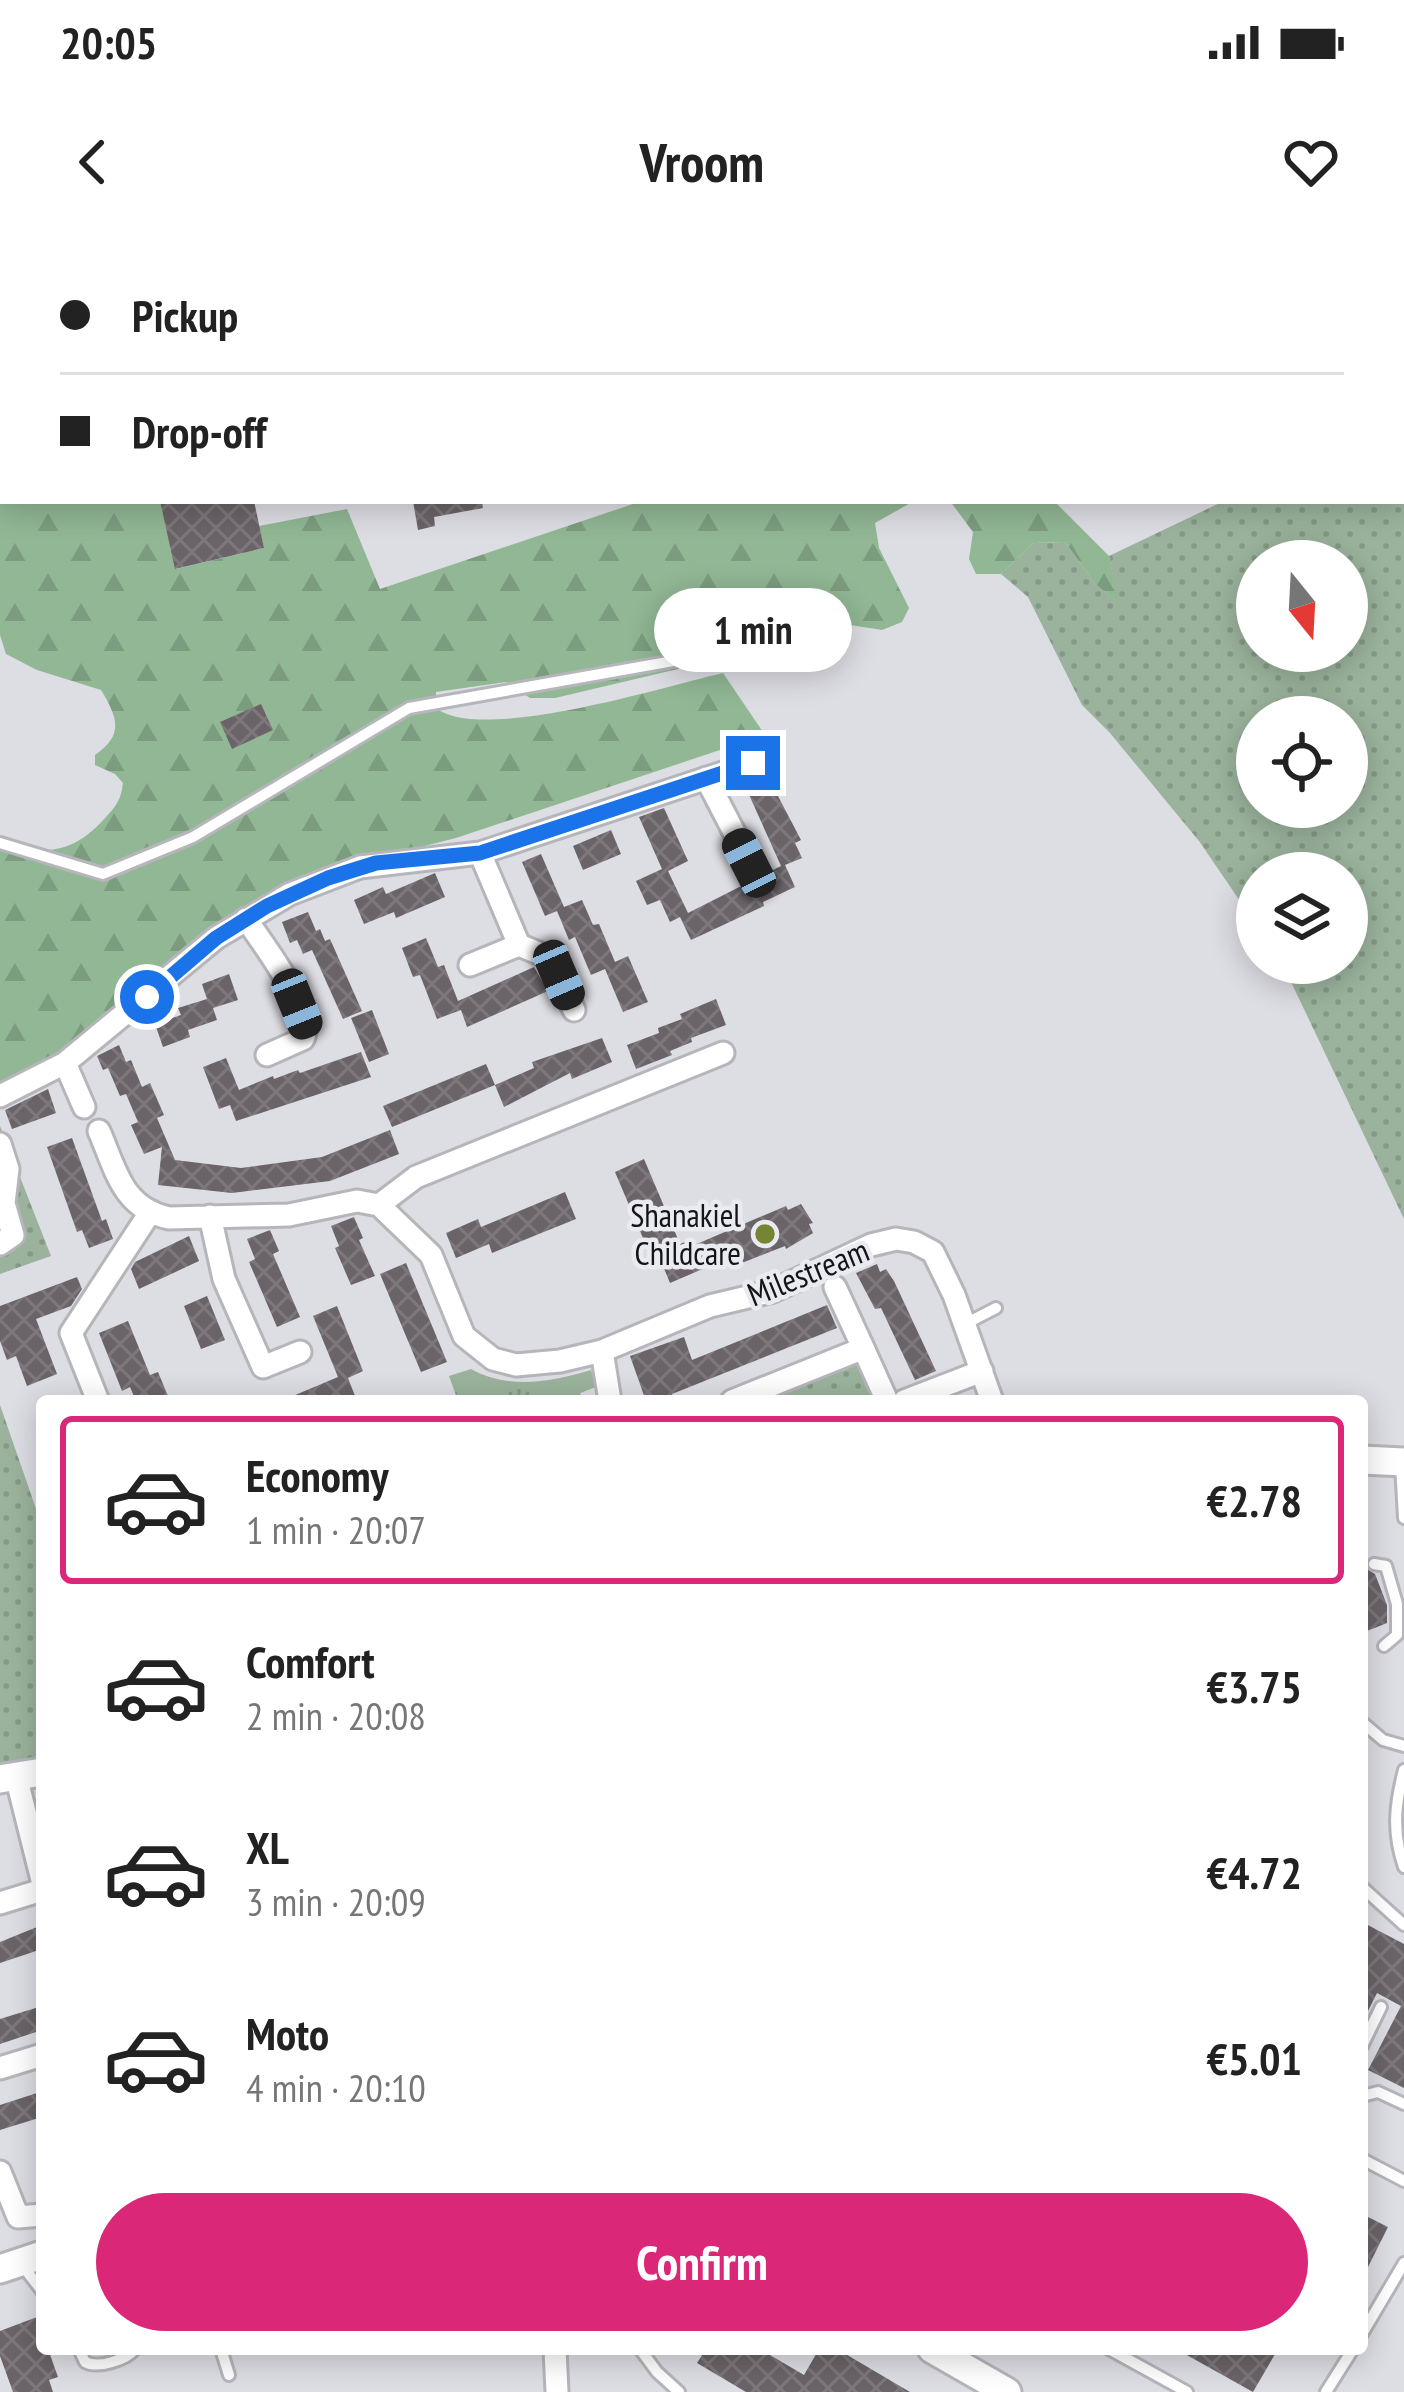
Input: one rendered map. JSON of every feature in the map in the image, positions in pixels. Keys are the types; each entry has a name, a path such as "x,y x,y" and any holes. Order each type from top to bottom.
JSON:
{"street":[{"path":"0,1096 65,1063 216,938 290,894 360,867 480,853 753,763"},
{"path":"706,778 749,863"},
{"path":"480,853 519,945 548,957 574,1010"},
{"path":"246,919 288,981 307,1027 303,1039 267,1055"},
{"path":"470,965 519,945"},
{"path":"99,1131 125,1191 149,1214 169,1218 289,1215 357,1201 379,1205 416,1177 722,1053"},
{"path":"65,1063 84,1107"},
{"path":"0,1144 8,1169 2,1205 13,1235 0,1244"},
{"name":"Milestream","path":"379,1205 431,1255 464,1336 494,1359 527,1365 602,1351 710,1306 773,1291 871,1246 896,1239 914,1242 933,1252 990,1395"},
{"path":"96,1395 71,1334 149,1214"},
{"path":"210,1216 224,1279 262,1366 300,1352"},
{"path":"836,1287 884,1395"},
{"path":"602,1351 609,1395"},
{"path":"747,1395 853,1351 866,1352"},
{"path":"920,1395 982,1371"},
{"path":"1368,1460 1403,1462"},
{"path":"20,1776 36,1855"},
{"path":"0,1903 36,1888"},
{"path":"0,2068 36,2056"},
{"path":"0,2172 18,2217 36,2216"},
{"path":"555,2355 556,2392"},
{"path":"942,2355 1007,2392"}],"lane":[{"path":"0,843 103,874 194,837 410,708 786,640 830,638"},
{"path":"965,1324 996,1308"},
{"path":"1403,1462 1404,1518"},
{"path":"1374,1564 1386,1566 1400,1603 1397,1635 1384,1646"},
{"path":"1368,1727 1383,1740 1404,1746"},
{"path":"1404,1770 1395,1812 1396,1842 1404,1867"},
{"path":"1368,1892 1404,1925"},
{"path":"1368,2034 1381,2007"},
{"path":"1368,2094 1378,2092 1404,2104"},
{"path":"1368,2161 1404,2181"},
{"path":"1368,2324 1404,2264"},
{"path":"82,2355 97,2366 130,2355"},
{"path":"223,2355 229,2375"},
{"path":"644,2355 679,2392"},
{"path":"1120,2355 1187,2392"},
{"path":"1344,2392 1328,2388 1349,2355"}],"green space":[{"path":"0,504 161,504 176,569 264,548 259,526 347,509 380,589 633,504 909,504 875,523 879,548 909,608 902,622 882,630 799,617 678,669 555,698 530,698 506,682 436,692 436,708 459,717 492,720 575,709 723,673 765,735 456,838 330,870 72,1045 0,1083 0,850 70,845 113,809 123,783 95,765 95,755 111,740 115,725 101,690 37,670 6,654 0,635"},
{"path":"952,504 1057,504 1109,556 1119,603 1095,584 1065,542 1033,543 1001,574 976,574 969,559 973,532"},
{"path":"1218,504 1404,504 1404,1219 1292,984 1368,984 1368,852 1236,852 1236,895 1199,841 1082,705 1028,597 1001,574 1033,543 1065,542 1095,584 1118,602 1109,556"},
{"path":"0,1126 51,1256 0,1274"},
{"path":"859,1361 874,1394 873,1395 769,1395"},
{"path":"471,1369 500,1380 530,1382 591,1370 596,1387 581,1395 456,1395 449,1376"},
{"path":"0,1405 36,1509 36,1759 0,1767"}],"building":[{"path":"161,504 255,504 264,548 175,569"},
{"path":"414,504 482,504 483,508 434,517 435,526 418,530"},
{"path":"261,704 273,730 232,749 220,722"},
{"path":"768,777 801,840 795,843 802,858 785,865 795,887 691,940 680,917 670,922 660,900 647,905 636,881 662,869 639,817 664,808 688,861 668,871 688,913 781,866 746,788"},
{"path":"611,830 621,854 583,870 573,846"},
{"path":"541,854 564,907 582,900 593,925 599,924 615,962 628,956 648,1002 623,1012 605,969 591,975 575,937 569,940 557,911 545,916 522,862"},
{"path":"435,873 445,897 396,918 394,912 364,924 354,900 383,887 386,894"},
{"path":"308,912 316,931 320,929 325,941 330,939 362,1011 343,1019 312,950 303,954 297,940 290,943 282,922"},
{"path":"426,938 438,967 444,965 458,1001 534,967 548,991 467,1027 461,1010 437,1019 420,975 413,977 402,948"},
{"path":"229,974 238,1000 213,1008 217,1020 188,1030 190,1037 163,1047 155,1024 181,1015 178,1008 207,999 202,984"},
{"path":"716,999 726,1025 691,1038 692,1042 670,1051 672,1055 636,1069 627,1045 659,1033 658,1028 682,1019 680,1014"},
{"path":"372,1010 389,1054 369,1062 351,1018"},
{"path":"602,1038 612,1062 572,1079 570,1073 504,1107 495,1085 534,1068 532,1062"},
{"path":"119,1045 142,1087 150,1083 164,1115 157,1118 175,1160 241,1168 322,1157 390,1130 399,1154 330,1181 232,1193 158,1185 162,1147 144,1154 131,1125 138,1122 126,1094 120,1096 97,1056"},
{"path":"361,1052 371,1077 236,1121 230,1105 219,1109 203,1067 226,1058 239,1090"},
{"path":"486,1064 495,1085 392,1127 383,1106"},
{"path":"48,1089 56,1113 12,1129 5,1110"},
{"path":"72,1138 113,1239 89,1248 82,1230 77,1232 47,1147"},
{"path":"644,1159 680,1244 690,1240 692,1246 801,1204 813,1223 809,1224 813,1233 786,1249 729,1268 726,1259 670,1283 658,1254 651,1257 615,1172"},
{"path":"565,1192 576,1219 492,1253 489,1244 456,1258 446,1233 478,1219 481,1227"},
{"path":"354,1217 375,1276 351,1285 331,1226"},
{"path":"270,1230 279,1251 273,1254 300,1317 277,1327 249,1262 255,1259 247,1239"},
{"path":"189,1236 199,1261 139,1289 131,1269 135,1262"},
{"path":"406,1263 447,1362 421,1372 380,1274"},
{"path":"877,1264 894,1281 936,1371 915,1380 881,1308 875,1309 856,1273"},
{"path":"77,1277 82,1289 71,1306 36,1319 57,1374 27,1386 16,1356 7,1360 0,1341 0,1306"},
{"path":"207,1296 225,1340 201,1349 184,1306"},
{"path":"827,1305 837,1328 672,1395 644,1395 630,1356 684,1337 692,1360"},
{"path":"337,1306 363,1371 348,1378 355,1395 295,1395 338,1377 313,1316"},
{"path":"128,1321 150,1375 158,1372 168,1395 133,1395 130,1387 122,1391 99,1333"},
{"path":"1368,1570 1375,1574 1387,1605 1387,1623 1368,1631"},
{"path":"1368,1925 1404,1944 1404,2088 1368,2070 1401,2006 1377,1993 1368,2011"},
{"path":"36,1927 36,1951 0,1963 0,1942"},
{"path":"36,2008 36,2032 0,2044 0,2019"},
{"path":"36,2093 36,2119 0,2130 0,2105"},
{"path":"1368,2217 1388,2227 1368,2267"},
{"path":"36,2317 36,2355 50,2355 58,2377 49,2380 53,2392 13,2392 0,2356 0,2331"},
{"path":"702,2355 770,2355 804,2375 816,2355 847,2355 910,2392 746,2392 697,2363"},
{"path":"1187,2355 1275,2355 1253,2392"}],"place":[{"name":"Shanakiel Childcare","path":"765,1234"}],"route":[{"path":"147,997 216,938 267,906 328,878 376,863 480,853 753,763"}]}
